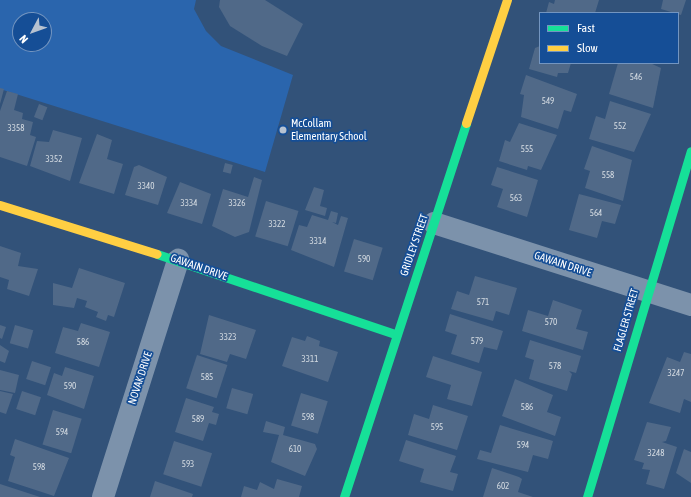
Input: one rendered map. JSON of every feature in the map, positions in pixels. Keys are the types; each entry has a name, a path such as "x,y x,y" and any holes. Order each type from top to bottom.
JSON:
{"street":[{"name":"GRIDLEY STREET","path":"344,497 395,334 434,223 507,0"},
{"name":"FLAGLER STREET","path":"587,497 647,291 691,151"},
{"name":"GAWAIN DRIVE","path":"0,205 178,260 395,334"},
{"name":"GAWAIN DRIVE","path":"434,223 691,305"},
{"name":"NOVAK DRIVE","path":"103,497 178,260"}],"shaded area":[{"path":"0,0 196,0 194,9 206,31 221,46 293,75 265,172 0,89"}],"building":[{"path":"220,0 265,0 303,24 287,56 262,46 230,26 219,7"},
{"path":"555,0 599,0 595,12 546,12 549,2 554,4"},
{"path":"663,0 686,0 681,15 679,14 679,12 671,12 661,9"},
{"path":"539,46 539,64 571,64 568,73 558,73 557,77 529,69 535,48"},
{"path":"618,64 652,64 661,68 653,108 609,94"},
{"path":"526,75 577,94 571,112 564,110 558,129 521,117 524,95 520,94"},
{"path":"0,88 4,89 0,104"},
{"path":"7,91 18,94 14,110 23,113 22,119 33,122 30,135 36,137 27,166 0,157 0,111"},
{"path":"610,101 651,114 634,152 589,139 596,116 605,119"},
{"path":"39,104 47,107 42,120 34,117"},
{"path":"519,123 557,135 541,170 528,166 527,170 499,161 505,140 510,142"},
{"path":"53,130 82,138 70,181 30,166 37,141 49,142"},
{"path":"97,134 112,140 107,159 123,164 114,194 79,183"},
{"path":"592,146 632,160 623,201 585,188 590,171 584,169"},
{"path":"225,163 233,165 231,174 223,172"},
{"path":"139,165 167,177 158,205 125,195 134,167"},
{"path":"497,167 538,180 527,217 497,207 503,189 491,185"},
{"path":"254,177 262,180 249,232 235,237 212,226 223,189 248,197"},
{"path":"180,182 211,194 202,224 167,213"},
{"path":"314,187 324,190 320,206 327,208 325,216 305,210"},
{"path":"579,194 621,205 615,224 602,221 597,238 569,230"},
{"path":"266,201 299,211 288,246 255,236"},
{"path":"331,211 338,213 336,223 332,222 338,225 341,216 348,218 334,267 291,250 299,225 307,227 312,215 328,220"},
{"path":"354,239 383,248 373,280 344,272"},
{"path":"0,246 21,253 18,266 38,269 29,296 7,289 9,280 0,277"},
{"path":"79,268 125,283 114,317 108,315 106,321 96,317 98,312 85,307 87,301 77,298 74,308 53,305 53,283 72,288"},
{"path":"475,276 517,288 509,315 496,311 493,321 451,309 457,291 469,295"},
{"path":"553,300 582,310 576,329 588,332 583,350 522,331 528,310 548,316"},
{"path":"450,314 503,331 497,350 484,347 479,363 451,354 457,335 445,331"},
{"path":"209,315 256,330 246,359 230,354 227,362 200,354"},
{"path":"81,323 110,332 99,367 55,353 63,327 78,331"},
{"path":"0,325 6,327 2,339 0,338"},
{"path":"15,325 33,330 28,349 10,343"},
{"path":"307,336 320,341 319,346 338,352 328,382 282,366 292,337 305,341"},
{"path":"530,340 581,356 576,373 569,371 572,374 567,391 529,379 534,360 525,357"},
{"path":"0,345 9,351 5,363 0,361"},
{"path":"684,352 691,354 691,402 684,399 680,413 649,403 667,357 680,362"},
{"path":"197,355 227,365 217,398 186,388"},
{"path":"433,356 482,372 472,406 447,399 451,385 426,377"},
{"path":"32,361 51,367 45,385 26,379"},
{"path":"65,367 94,376 84,409 47,395 54,373 62,376"},
{"path":"0,370 19,375 15,393 0,390"},
{"path":"515,379 553,395 547,412 561,417 555,436 502,416"},
{"path":"232,388 253,394 247,414 226,408"},
{"path":"0,391 13,394 6,414 0,412"},
{"path":"22,391 41,397 35,415 16,409"},
{"path":"301,393 328,401 318,434 291,426"},
{"path":"186,398 214,407 212,412 219,414 216,425 209,423 203,441 175,432"},
{"path":"433,405 468,416 457,450 408,435 414,414 429,419"},
{"path":"53,410 82,419 71,453 42,444"},
{"path":"266,421 285,427 283,435 315,444 317,449 305,476 271,462 279,435 263,432"},
{"path":"647,422 671,427 666,441 662,442 677,447 664,489 646,484 650,470 642,469 644,463 634,460"},
{"path":"500,425 553,441 548,459 533,455 528,472 477,459 480,450 491,453"},
{"path":"15,439 69,458 54,496 8,481 15,457 10,455"},
{"path":"406,440 456,456 450,472 458,474 453,491 420,482 424,469 399,461"},
{"path":"174,441 212,453 201,487 163,474"},
{"path":"684,449 691,452 691,483 676,473"},
{"path":"492,468 522,479 518,492 533,497 483,497"},
{"path":"277,479 302,486 299,497 241,497 244,486 257,490 260,482 274,489"},
{"path":"155,481 193,494 192,497 150,497"},
{"path":"0,484 40,497 0,497"}],"traffic: fast":[{"path":"344,497 466,123"},
{"path":"587,497 691,151"},
{"path":"157,254 395,334"}],"traffic: slow":[{"path":"466,123 507,0"},
{"path":"0,205 157,254"}],"place":[{"name":"McCollam Elementary School","path":"283,130"}]}
